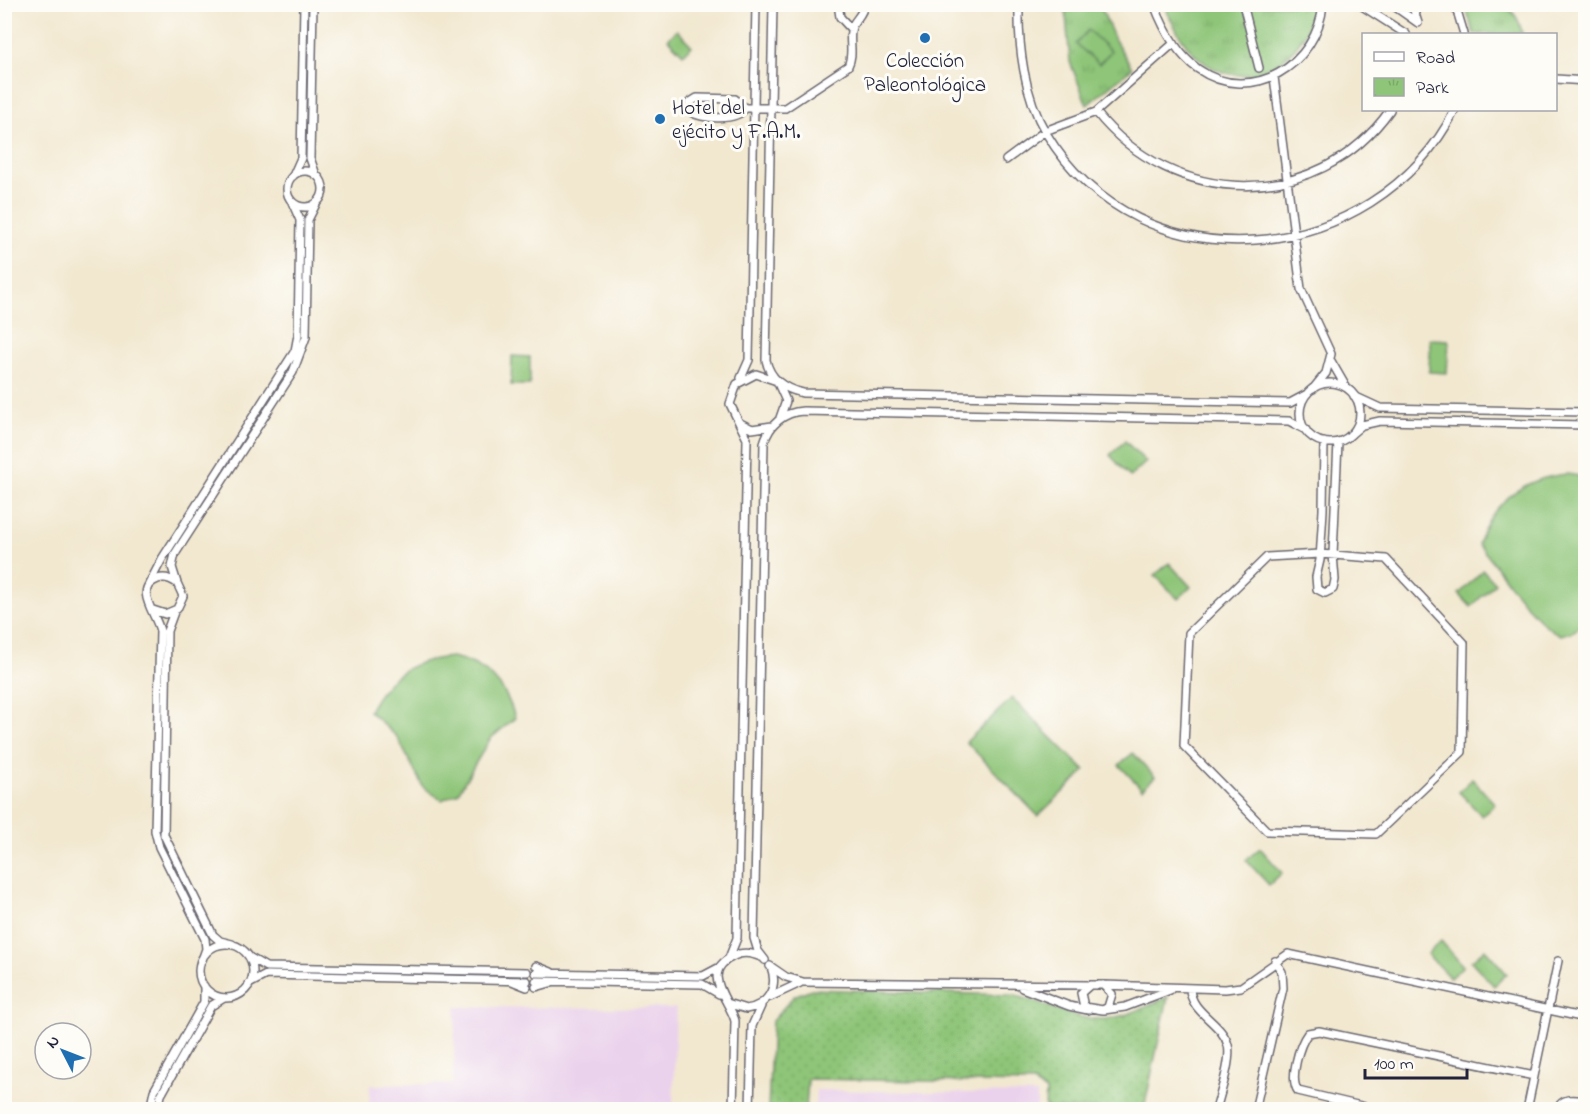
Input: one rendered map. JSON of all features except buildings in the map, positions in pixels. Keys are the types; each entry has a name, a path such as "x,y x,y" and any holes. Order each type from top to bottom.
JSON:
{"street":[{"path":"150,1110 154,1091 204,1002 204,986 200,973 206,948 205,939 158,843 167,631 170,620 183,596 172,567 175,554 303,353 306,335 308,220 323,189 310,158 308,46 304,4"},
{"path":"158,1110 161,1095 211,1006 227,997 239,994 249,984 266,975 527,977 510,976 266,967 232,944 220,941 213,935 167,843 160,817 160,631 146,598 148,588 162,559 295,351 298,335 300,220 287,189 301,158 313,4"},
{"path":"733,1110 735,1026 717,984 737,938 747,435 735,418 730,404 736,384 749,360 756,4"},
{"path":"750,1110 752,1026 756,1013 766,1000 774,979 768,963 758,951 754,938 764,455 766,437 777,422 786,401 766,360 773,4"},
{"path":"745,108 743,113 733,116 698,116 689,107 692,100 697,98 735,99 745,108 786,108 844,69 851,58 851,29 840,16 838,4"},
{"path":"851,29 862,16 864,4"},
{"path":"1019,4 1021,47 1026,75 1044,131 1069,163 1098,191 1124,209 1183,234 1230,241 1263,240 1294,236 1338,221 1390,189 1424,157 1454,111"},
{"path":"1154,4 1174,43 1191,63 1222,80 1248,83 1274,77 1290,68 1309,48 1320,23 1323,4"},
{"path":"1244,4 1259,68"},
{"path":"1359,4 1404,33"},
{"path":"1391,4 1418,23 1412,4"},
{"path":"1400,11 1407,11 1412,4"},
{"path":"1455,4 1464,33"},
{"path":"1006,160 1044,131 1096,112 1174,43"},
{"path":"1274,77 1301,289 1329,348 1331,362 1339,379 1352,394 1360,416 1350,435"},
{"path":"1557,80 1586,81"},
{"path":"1096,112 1134,150 1181,175 1233,186 1287,180 1312,172 1348,152 1369,135 1389,111"},
{"path":"293,176 306,171 316,175"},
{"path":"292,202 305,207 316,204"},
{"path":"1306,430 1300,416 1310,392 1324,377 1331,362"},
{"path":"736,384 756,374 777,381 794,391 814,394 1290,403 1328,384 1344,387 1366,404 1380,408 1586,412"},
{"path":"740,423 759,429 777,422 790,413 814,411 1289,421 1324,442 1338,442 1362,425 1380,421 1586,425"},
{"path":"1324,442 1323,510 1315,584 1317,589 1325,593 1330,592 1335,585 1333,554 1338,442"},
{"path":"1323,510 1335,511"},
{"path":"1320,554 1386,559 1464,643 1462,752 1376,834 1267,831 1184,746 1189,633 1267,557 1320,554"},
{"path":"148,588 158,579 168,578 177,583"},
{"path":"153,610 165,614 177,609"},
{"path":"202,960 217,945 232,944"},
{"path":"536,969 556,973 703,976 714,972 736,954 752,953 786,977 803,982 1241,987 1282,956 1294,955 1586,1018"},
{"path":"249,957 253,970 249,984"},
{"path":"1255,1110 1283,988 1282,972 1275,961"},
{"path":"1527,1110 1558,961"},
{"path":"536,984 556,981 702,984 712,988 725,1000 746,1010 787,987 803,982"},
{"path":"1004,985 1035,991 1069,1006 1090,1010 1125,1007 1151,995 1186,988"},
{"path":"1090,985 1082,990 1080,997 1082,1004 1090,1010"},
{"path":"1102,1010 1111,1004 1112,997 1111,991 1103,985"},
{"path":"204,986 214,994 227,997"},
{"path":"1186,988 1194,1003 1222,1033 1228,1045 1228,1056 1216,1110"},
{"path":"1378,1110 1298,1091 1294,1082 1302,1042 1308,1033 1319,1031 1534,1076"},
{"path":"1556,1110 1561,1102 1570,1098 1586,1101"}],"shaded area":[{"path":"456,1007 676,1008 673,1109 369,1110 370,1085 453,1084"},
{"path":"816,1090 1037,1094 1037,1109 815,1109"}],"green space":[{"path":"1065,5 1100,5 1115,40 1132,68 1087,105 1070,62"},
{"path":"1164,5 1313,5 1309,23 1301,40 1290,54 1275,65 1259,72 1241,75 1223,72 1206,64 1192,52"},
{"path":"1465,5 1502,6 1515,15 1522,33 1474,33"},
{"path":"677,30 692,46 683,54 668,39"},
{"path":"1088,30 1111,51 1099,64 1076,44"},
{"path":"1430,339 1449,340 1447,373 1429,372"},
{"path":"512,356 530,357 530,385 511,385"},
{"path":"1125,441 1146,462 1130,477 1110,455"},
{"path":"1567,474 1585,477 1586,621 1574,631 1561,635 1539,620 1528,608 1478,544 1492,516 1511,495 1537,481"},
{"path":"1169,563 1191,587 1178,599 1155,575"},
{"path":"1483,570 1495,583 1471,607 1459,594"},
{"path":"452,657 475,665 493,677 506,695 515,718 490,739 458,793 442,800 423,787 397,737 369,711 384,688 402,672 424,662"},
{"path":"1012,698 1085,771 1038,816 966,742"},
{"path":"1133,753 1155,777 1142,789 1119,765"},
{"path":"1472,779 1495,804 1482,816 1459,792"},
{"path":"1260,848 1282,873 1269,885 1246,860"},
{"path":"1441,941 1463,966 1450,978 1427,954"},
{"path":"1485,949 1507,974 1494,986 1471,961"},
{"path":"811,989 1012,995 1090,1019 1111,1018 1127,1014 1168,997 1144,1109 1045,1109 1046,1091 1033,1083 808,1079 806,1109 768,1109 772,1021 794,996"}],"place":[{"name":"Colección Paleontológica","path":"925,38"},
{"name":"Hotel del ejécito y F.A.M.","path":"660,119"}]}
